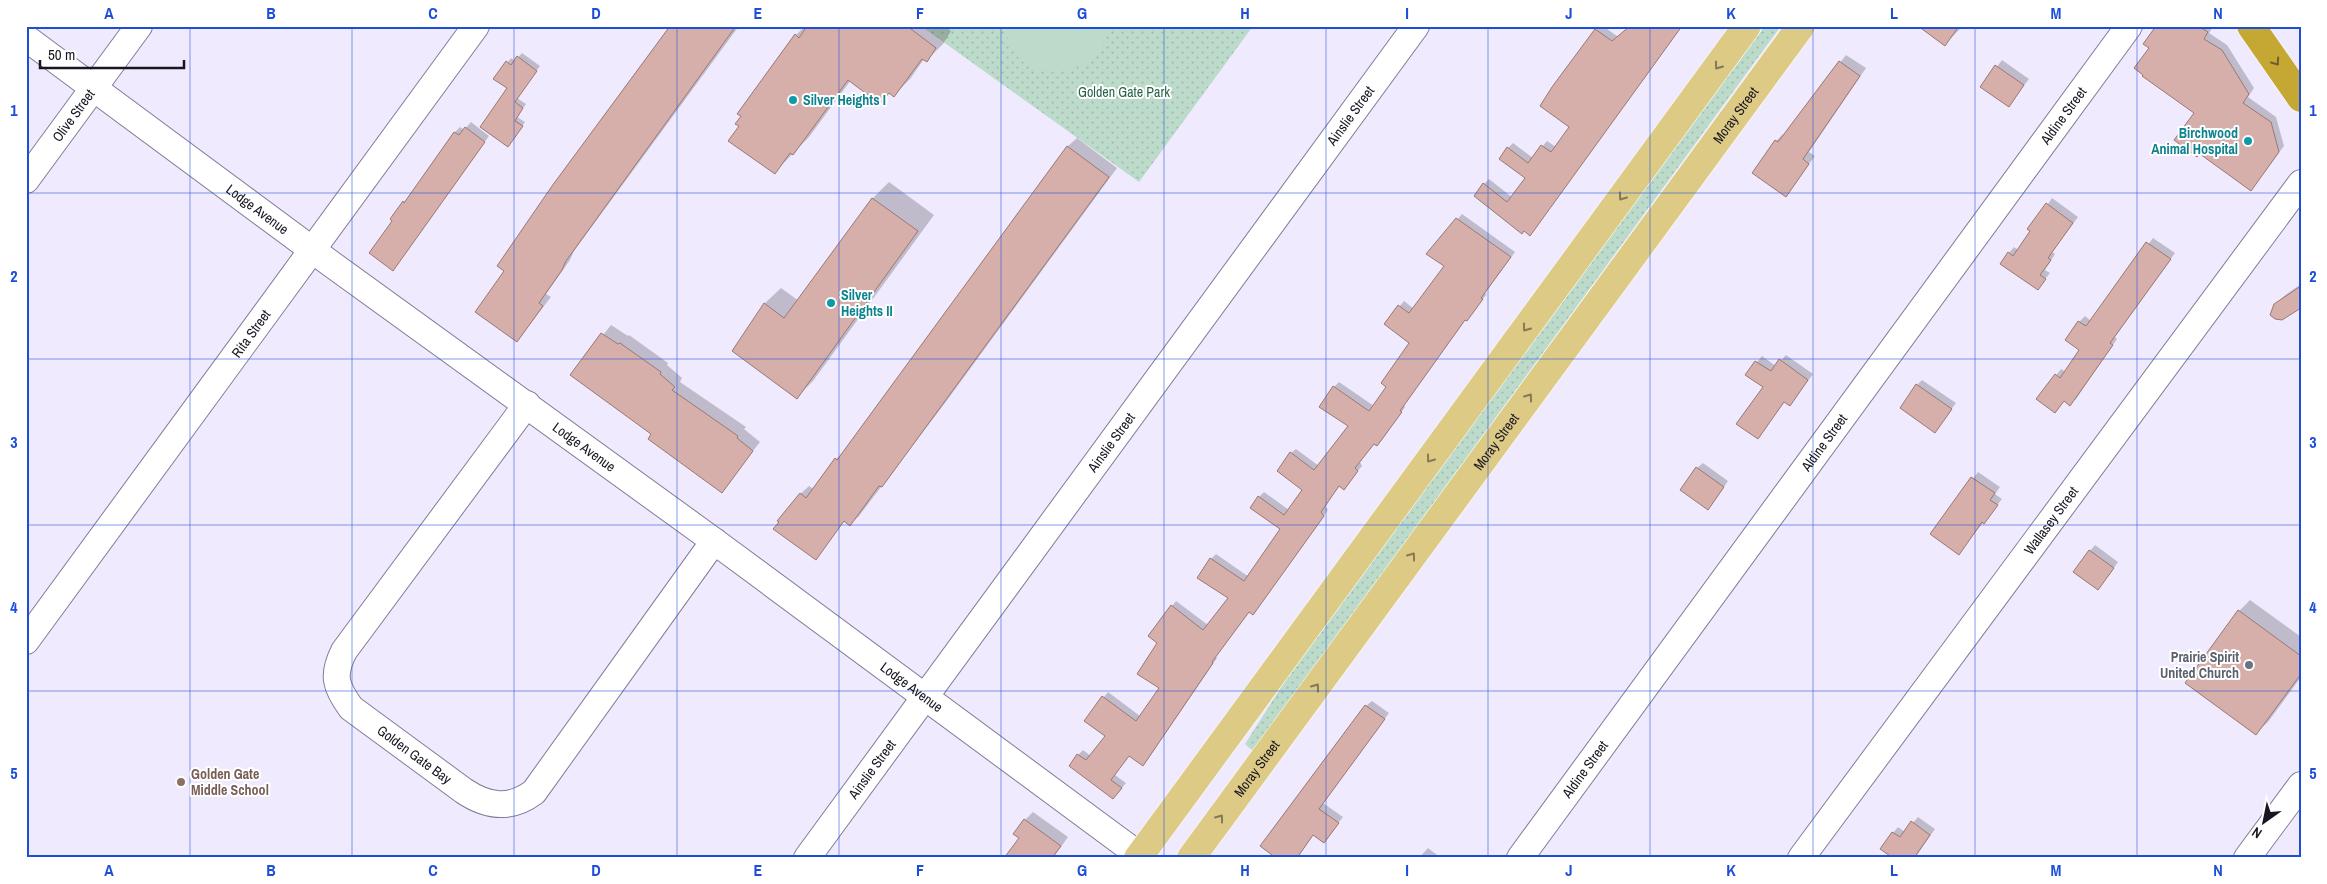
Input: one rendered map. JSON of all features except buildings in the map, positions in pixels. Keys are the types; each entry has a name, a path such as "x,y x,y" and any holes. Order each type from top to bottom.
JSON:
{"highway":[{"path":"2251,26 2301,98"}],"main road":[{"path":"1140,857 1747,26"},
{"name":"Moray Street","path":"1191,858 1801,26"}],"street":[{"name":"Olive Street","path":"26,180 139,26"},
{"name":"Rita Street","path":"26,640 476,26"},
{"name":"Ainslie Street","path":"807,858 1416,26"},
{"name":"Aldine Street","path":"1520,858 2129,26"},
{"name":"Lodge Avenue","path":"26,38 312,250 527,404 925,696 1140,857"},
{"name":"Wallasey Street","path":"1801,858 2301,183"},
{"name":"Golden Gate Bay","path":"527,404 344,651 337,665 336,678 342,696 351,708 476,800 499,806 516,802 534,792 714,541"},
{"path":"2247,858 2301,785"}],"green space":[{"name":"Golden Gate Park","path":"921,26 1253,26 1139,182"},
{"path":"1005,26 1110,26 1101,46 1088,60 1072,69 1054,72 1037,70 1022,61 1011,47"},
{"path":"1765,26 1781,26 1253,751 1245,744 1290,673"}],"place":[{"name":"Silver Heights I","path":"793,100"},
{"name":"Birchwood Animal Hospital","path":"2248,141"},
{"name":"Silver Heights II","path":"831,303"},
{"name":"Prairie Spirit United Church","path":"2249,665"},
{"name":"Golden Gate Middle School","path":"181,782"}]}
